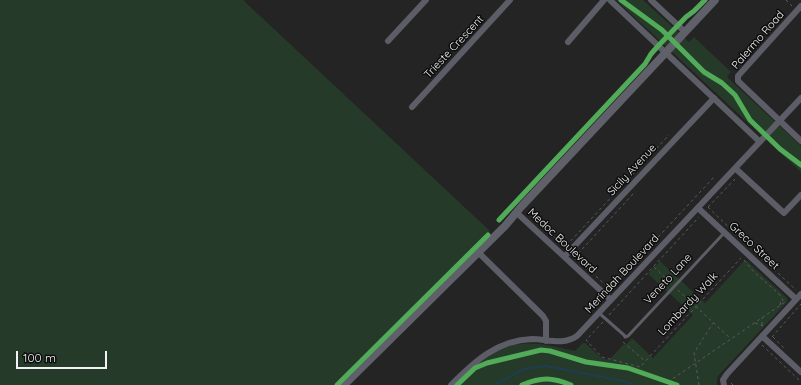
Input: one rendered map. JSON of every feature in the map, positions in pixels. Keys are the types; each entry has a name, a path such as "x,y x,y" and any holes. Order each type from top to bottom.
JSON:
{"street":[{"path":"388,40 426,0"},
{"name":"Trieste Crescent","path":"412,107 510,0"},
{"path":"568,42 604,0"},
{"path":"610,0 760,142"},
{"path":"651,0 685,32"},
{"path":"344,385 479,253 715,0"},
{"name":"Palermo Road","path":"780,121 738,80 738,76 799,7"},
{"name":"Sicily Avenue","path":"565,256 714,98"},
{"name":"Merindah Boulevard","path":"451,385 480,358 491,350 502,345 514,341 526,340 557,342 572,340 581,333 611,300 700,210 735,168 801,98"},
{"path":"780,121 801,141"},
{"path":"735,168 784,213 801,195"},
{"name":"Medoc Boulevard","path":"519,210 611,300"},
{"name":"Greco Street","path":"700,210 797,295"},
{"path":"479,253 543,316 546,321 546,341"},
{"path":"724,385 724,377 797,295"},
{"path":"762,336 801,372"}],"lane":[{"name":"Veneto Lane","path":"624,336 628,336 724,232"},
{"path":"600,313 624,336"}],"path":[{"path":"790,0 799,7"},
{"path":"519,210 565,246 669,135"},
{"path":"740,173 708,207 751,248"},
{"path":"637,190 575,257 610,289 714,177"},
{"path":"624,336 622,341 645,362 640,367 602,357 586,340 653,267 700,210"},
{"path":"762,259 796,290 797,295"},
{"path":"653,267 731,339"},
{"path":"781,298 785,302"},
{"path":"780,305 781,298"},
{"path":"668,382 788,299"},
{"path":"772,335 801,304"},
{"path":"762,317 762,325"},
{"path":"754,322 764,327"},
{"path":"699,385 694,356 695,351 714,323"},
{"path":"762,346 801,382"},
{"path":"605,364 628,368 641,373"},
{"path":"661,380 677,385"}],"green space":[{"path":"0,0 243,0 490,231 334,385 0,385"},
{"path":"616,0 643,0 689,42 694,37 731,72 727,77 801,146 801,172"},
{"path":"660,261 705,303 744,261 747,261 787,298 787,302 718,376 717,385 455,385 474,365 489,354 501,348 513,345 549,345 575,351 583,343 585,343 602,358 609,360 632,338 653,358 693,315 648,274"}],"waterway":[{"path":"494,385 524,369 546,366 623,381 633,385"}],"cycle path":[{"path":"621,0 662,30 704,72 722,83 735,95 750,120 780,149 801,165"},
{"path":"499,220 645,64 658,46 705,0"},
{"path":"337,385 488,235"},
{"path":"457,385 475,368 487,363 541,350 550,351 586,362 628,368 677,385"},
{"path":"522,385 541,379 558,380 571,385"}]}
